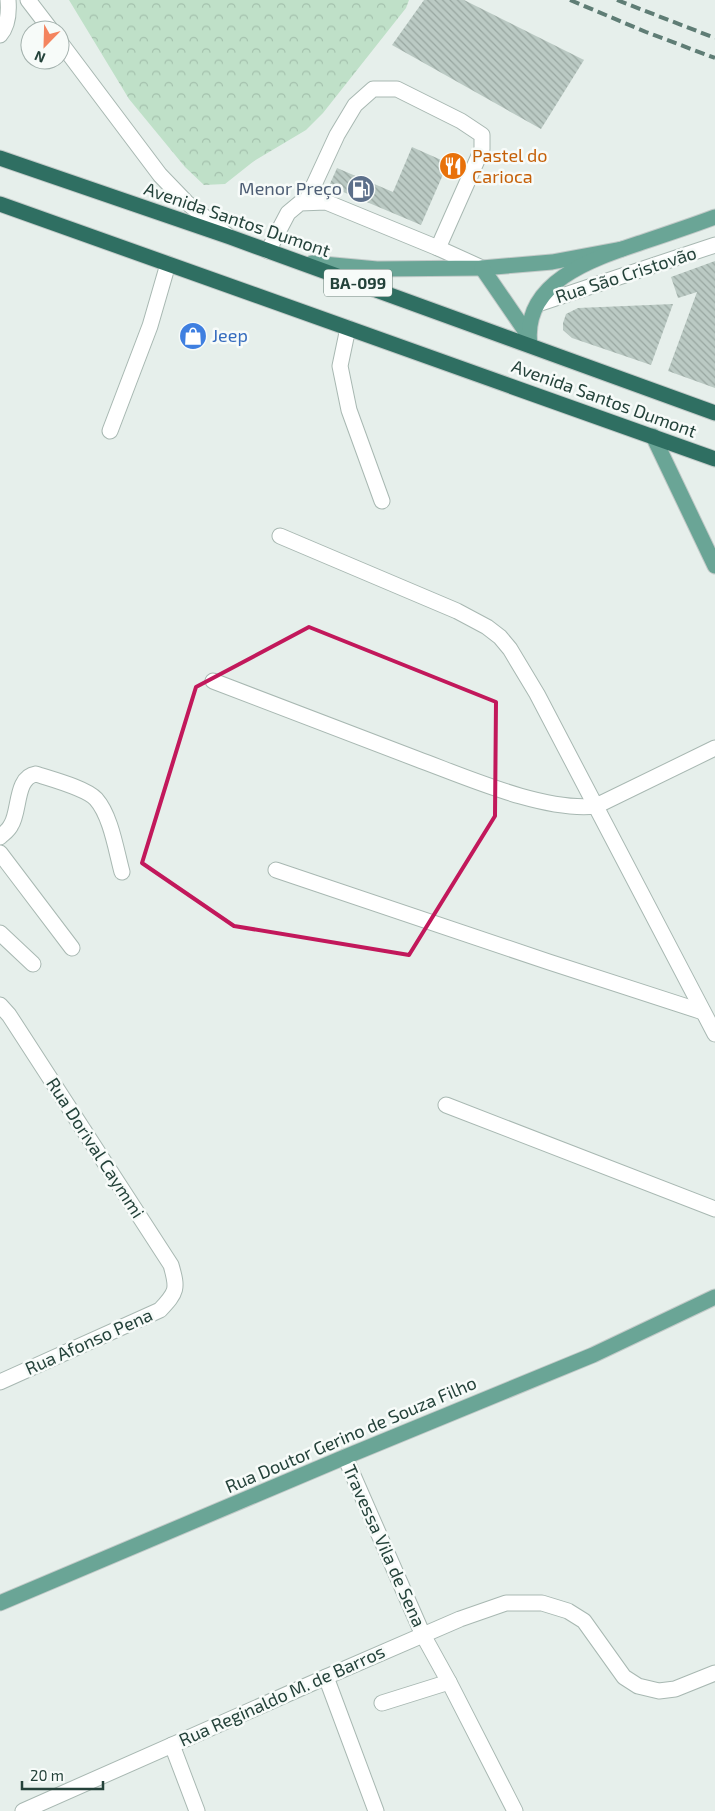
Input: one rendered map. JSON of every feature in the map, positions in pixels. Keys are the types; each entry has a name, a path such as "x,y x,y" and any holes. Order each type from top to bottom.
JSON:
{"highway":[{"name":"Avenida Santos Dumont","path":"0,158 529,340 715,412"},
{"name":"Avenida Santos Dumont","path":"0,204 715,459"}],"main road":[{"path":"529,340 538,304 552,286 572,271 622,249 715,217"},
{"path":"296,261 336,267 377,269 482,268 552,262 622,249"},
{"path":"482,268 529,340"},
{"path":"653,436 715,566"},
{"name":"Rua Doutor Gerino de Souza Filho","path":"0,1604 345,1457 593,1355 715,1296"}],"street":[{"path":"0,35 9,10 8,0"},
{"path":"28,0 43,20"},
{"path":"70,55 160,175 186,202 230,237"},
{"path":"306,202 337,135 355,105 373,89 396,89 461,121 482,135 482,149 438,248"},
{"path":"268,251 288,213 300,202 326,202 482,268"},
{"name":"Rua São Cristovão","path":"538,304 715,245"},
{"path":"110,431 150,326 168,264"},
{"path":"348,328 340,366 349,410 382,501"},
{"path":"280,536 457,611 487,627 510,649 537,694 715,1034"},
{"path":"214,681 487,785 568,806 596,806 715,748"},
{"path":"0,837 12,825 24,781 30,775 36,774 78,789 96,798 106,816 122,872"},
{"path":"0,853 72,948"},
{"path":"276,870 703,1012"},
{"path":"0,933 33,964"},
{"name":"Rua Dorival Caymmi","path":"3,1013 171,1265 177,1283 173,1296"},
{"path":"446,1104 715,1209"},
{"name":"Rua Afonso Pena","path":"0,1382 160,1310 173,1296"},
{"name":"Travessa Vila de Sena","path":"345,1457 423,1635 515,1811"},
{"name":"Rua Reginaldo M. de Barros","path":"23,1811 423,1635 506,1603 542,1603 568,1611 584,1621 624,1677 638,1686 659,1691 675,1689 715,1673"},
{"path":"326,1677 376,1811"},
{"path":"382,1703 449,1682"},
{"path":"172,1745 196,1811"}],"highlighted area":[{"path":"309,627 496,702 495,816 409,955 234,926 142,863 196,687"}],"green space":[{"path":"69,0 409,0 406,8 323,113 306,130 254,161 225,184 204,185 185,167 129,99"}],"building":[{"path":"424,0 464,0 584,60 541,129 392,45"},
{"name":"Menor Preço","path":"412,147 448,163 421,225 329,186 337,168 393,192"},
{"path":"715,261 715,388 668,371 697,292 678,298 671,277"},
{"path":"673,304 651,365 572,338 563,330 566,314 578,308"}],"railway":[{"path":"570,0 715,58"},
{"path":"617,0 715,38"}],"place":[{"name":"Pastel do Carioca","path":"453,166"},
{"name":"Menor Preço","path":"361,189"},
{"name":"Jeep","path":"193,336"}]}
